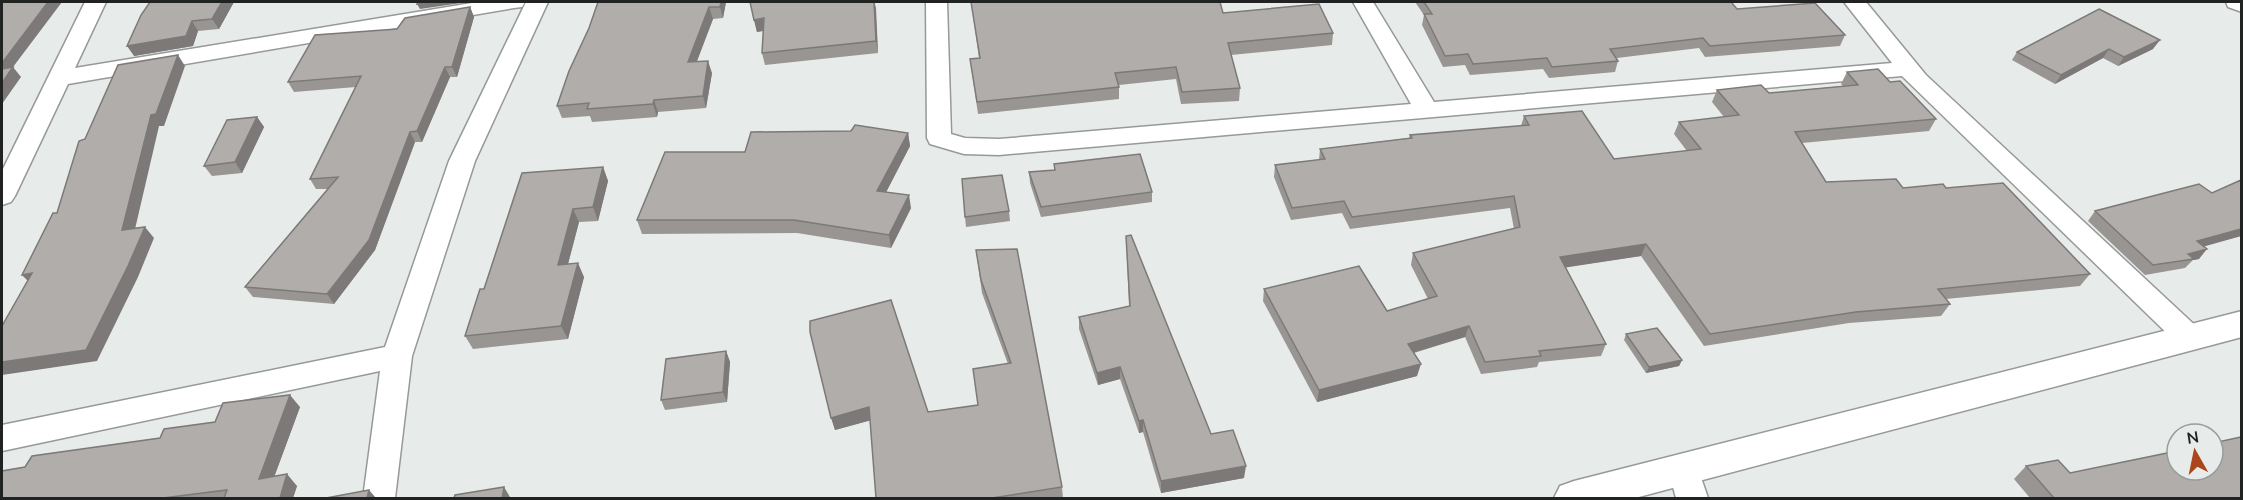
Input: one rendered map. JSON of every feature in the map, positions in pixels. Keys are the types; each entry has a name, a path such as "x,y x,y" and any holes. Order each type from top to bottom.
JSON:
{"main road":[{"path":"1574,498 1688,484 2241,324"}],"street":[{"path":"2,196 95,2"},
{"path":"59,78 514,2"},
{"path":"379,498 397,356 462,160 537,2"},
{"path":"936,2 939,138 964,146 999,147 1909,68"},
{"path":"1363,2 1427,110"},
{"path":"1855,2 1927,88 2189,338"},
{"path":"2236,2 2241,6"},
{"path":"2,438 397,356"}],"building":[{"path":"2,2 48,2 2,63"},
{"path":"150,2 222,2 212,19 192,21 186,36 127,46 141,15"},
{"path":"598,2 721,2 720,7 709,7 688,62 708,61 703,96 654,100 653,104 587,109 589,103 557,106"},
{"path":"750,2 874,2 876,41 762,53 764,18 754,20"},
{"path":"971,2 1220,2 1223,13 1319,4 1333,33 1228,43 1240,88 1182,92 1176,67 1115,73 1119,87 977,102 970,59 980,58"},
{"path":"1424,2 1731,2 1737,9 1815,3 1845,35 1710,46 1703,38 1610,49 1618,61 1552,67 1547,58 1473,64 1468,54 1445,56 1424,14 1432,14"},
{"path":"470,7 452,67 445,67 417,131 410,132 369,240 327,294 245,287 338,177 310,179 361,76 288,82 315,35 397,29 405,18"},
{"path":"2099,9 2160,40 2124,57 2109,49 2061,75 2017,52"},
{"path":"178,55 156,114 151,115 122,230 145,227 86,350 2,362 2,326 32,273 22,275 53,213 57,213 79,141 85,139 118,65"},
{"path":"13,67 2,83 2,69"},
{"path":"1878,69 1890,82 1900,81 1936,119 1795,132 1826,182 1896,179 1903,188 1943,184 1946,188 2003,183 2090,274 1938,289 1950,304 1856,312 1710,334 1646,244 1560,257 1606,344 1539,351 1541,356 1485,362 1469,326 1408,344 1421,364 1319,390 1264,289 1359,266 1387,311 1437,296 1413,253 1520,227 1514,196 1352,217 1344,201 1292,208 1275,165 1325,159 1320,149 1412,138 1410,135 1529,125 1524,116 1582,111 1614,159 1701,149 1679,122 1739,115 1717,90 1761,85 1769,93 1858,85 1847,72"},
{"path":"257,117 235,162 204,166 227,120"},
{"path":"855,125 908,133 877,191 909,195 889,235 794,220 637,220 665,152 745,152 751,132 851,131"},
{"path":"1140,154 1152,192 1041,207 1029,172 1055,170 1054,164"},
{"path":"603,167 593,207 573,209 558,265 578,263 561,326 465,336 480,289 484,289 522,173"},
{"path":"1002,175 1009,211 965,217 962,179"},
{"path":"2241,180 2241,229 2197,241 2207,249 2188,254 2194,259 2153,265 2095,211 2199,184 2212,193"},
{"path":"1131,235 1211,434 1233,430 1246,466 1161,481 1143,420 1139,421 1120,367 1097,373 1079,317 1130,306 1126,236"},
{"path":"1017,249 1062,487 992,498 876,498 869,407 831,418 810,332 810,321 891,300 928,412 978,405 973,369 1011,363 981,280 976,250"},
{"path":"1657,328 1682,360 1649,367 1626,334"},
{"path":"726,351 723,392 661,400 666,359"},
{"path":"290,395 259,479 287,474 280,498 224,498 227,490 163,498 2,498 2,471 25,467 32,456 160,438 164,429 215,422 223,403"},
{"path":"2241,437 2241,498 2054,498 2026,466 2058,460 2070,473 2165,453 2165,482 2225,482 2225,440"},
{"path":"504,487 502,498 454,498 455,495"},
{"path":"369,490 367,498 326,498"}]}
